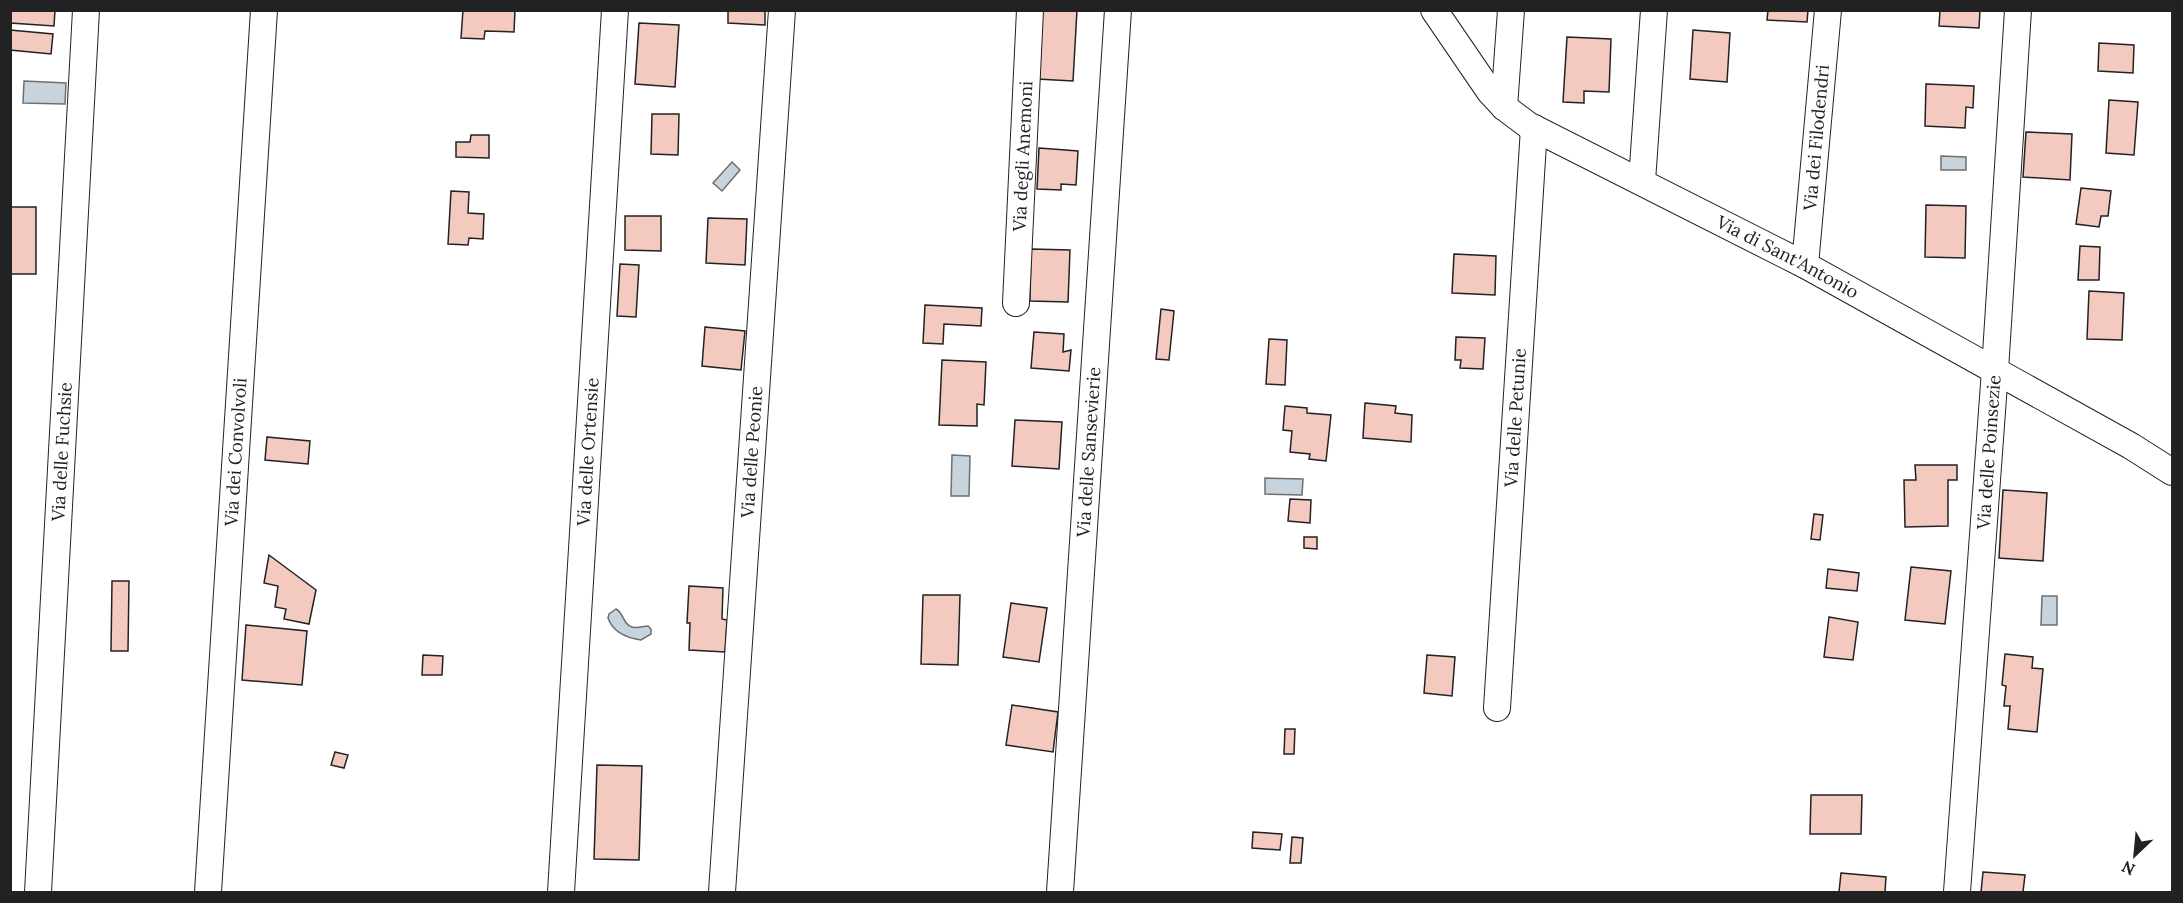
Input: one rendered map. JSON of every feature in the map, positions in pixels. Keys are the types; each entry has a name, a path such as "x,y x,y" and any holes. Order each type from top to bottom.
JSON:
{"street":[{"name":"Via delle Fuchsie","path":"38,892 86,10"},
{"name":"Via dei Convolvoli","path":"208,892 264,10"},
{"name":"Via delle Ortensie","path":"561,892 615,10"},
{"name":"Via delle Peonie","path":"722,892 782,10"},
{"name":"Via degli Anemoni","path":"1016,303 1030,10"},
{"name":"Via delle Sansevierie","path":"1060,892 1118,10"},
{"name":"Via di Sant'Antonio","path":"1434,10 1486,88 1504,107 1534,128 1805,265 2131,446 2172,472"},
{"path":"1504,107 1511,10"},
{"path":"1642,181 1654,10"},
{"name":"Via dei Filodendri","path":"1805,265 1828,10"},
{"name":"Via delle Poinsezie","path":"1957,892 1995,370 2018,10"},
{"name":"Via delle Petunie","path":"1497,708 1534,128"}],"shaded area":[{"path":"24,81 66,83 65,104 23,103"},
{"path":"1941,156 1966,157 1966,170 1941,170"},
{"path":"732,162 740,170 722,191 713,183"},
{"path":"952,455 970,456 969,496 951,496"},
{"path":"1265,478 1303,479 1302,495 1265,494"},
{"path":"2042,596 2057,596 2057,625 2041,625"},
{"path":"616,609 629,626 636,628 648,626 651,634 641,640 617,631 608,618 609,614"}],"building":[{"path":"10,10 55,10 54,26 10,23"},
{"path":"463,10 515,10 514,32 485,31 484,39 461,38"},
{"path":"728,10 765,10 765,25 728,23"},
{"path":"1041,10 1077,10 1073,81 1037,79"},
{"path":"1768,10 1808,10 1807,22 1767,20"},
{"path":"1940,10 1980,10 1979,28 1939,26"},
{"path":"639,23 679,25 675,87 635,84"},
{"path":"10,30 53,34 51,54 10,50"},
{"path":"1693,30 1730,33 1727,82 1690,79"},
{"path":"1567,37 1611,39 1609,92 1584,91 1584,103 1563,102"},
{"path":"2099,43 2134,45 2133,73 2098,71"},
{"path":"1926,84 1974,86 1973,108 1966,107 1965,128 1925,126"},
{"path":"2109,100 2138,102 2134,155 2106,153"},
{"path":"652,114 679,114 678,155 651,154"},
{"path":"2026,132 2072,134 2070,180 2023,177"},
{"path":"471,135 489,135 489,158 456,157 456,142 470,142"},
{"path":"1039,148 1078,151 1076,185 1061,184 1061,190 1037,189"},
{"path":"2081,188 2111,191 2108,216 2101,216 2099,227 2076,224"},
{"path":"451,191 469,192 468,213 484,214 483,239 469,238 468,245 448,244"},
{"path":"1926,205 1966,206 1965,258 1925,257"},
{"path":"10,207 36,207 36,274 10,274"},
{"path":"625,216 661,216 661,251 625,250"},
{"path":"708,218 747,219 745,265 706,263"},
{"path":"2080,246 2100,247 2099,280 2078,280"},
{"path":"1031,249 1070,250 1068,302 1030,301"},
{"path":"1454,254 1496,256 1495,295 1452,293"},
{"path":"620,264 639,265 636,317 617,316"},
{"path":"2089,291 2124,293 2122,340 2087,339"},
{"path":"925,305 982,308 981,326 944,324 943,344 923,343"},
{"path":"1161,309 1174,311 1169,360 1156,359"},
{"path":"705,327 745,331 741,370 702,366"},
{"path":"1034,332 1064,334 1063,352 1071,350 1069,371 1031,368"},
{"path":"1456,337 1485,338 1483,369 1460,368 1461,360 1455,360"},
{"path":"1269,339 1287,340 1285,385 1266,384"},
{"path":"942,360 986,362 984,405 977,404 977,426 939,425"},
{"path":"1365,403 1396,406 1395,413 1412,415 1411,442 1363,438"},
{"path":"1285,406 1307,408 1307,413 1331,415 1326,461 1309,459 1310,454 1290,452 1292,431 1283,430"},
{"path":"1015,420 1062,422 1059,469 1012,466"},
{"path":"267,437 310,441 308,464 265,460"},
{"path":"1915,465 1957,465 1957,480 1948,480 1948,526 1905,527 1904,480 1916,480"},
{"path":"2003,490 2047,493 2043,561 1999,558"},
{"path":"1290,499 1311,500 1310,523 1288,521"},
{"path":"1814,514 1823,515 1820,540 1811,539"},
{"path":"1304,537 1317,537 1317,549 1304,548"},
{"path":"269,555 316,590 309,624 284,619 286,609 275,607 278,586 264,583"},
{"path":"1911,567 1951,571 1945,624 1905,620"},
{"path":"1828,569 1859,573 1857,591 1826,588"},
{"path":"112,581 129,581 128,651 111,651"},
{"path":"689,586 723,588 722,619 727,620 725,652 689,650 690,623 687,623"},
{"path":"923,595 960,595 958,665 921,664"},
{"path":"1011,603 1047,608 1039,662 1003,657"},
{"path":"1829,617 1858,622 1853,660 1824,657"},
{"path":"246,625 307,631 302,685 242,680"},
{"path":"2005,654 2033,657 2032,668 2043,669 2037,732 2008,729 2010,706 2004,706 2006,686 2002,685"},
{"path":"423,655 443,656 442,675 422,675"},
{"path":"1427,655 1455,657 1452,696 1424,693"},
{"path":"1012,705 1058,712 1053,752 1006,745"},
{"path":"1285,729 1295,729 1294,754 1284,754"},
{"path":"335,752 348,755 344,768 331,765"},
{"path":"597,765 642,766 639,860 594,859"},
{"path":"1811,795 1862,795 1861,834 1810,834"},
{"path":"1253,832 1282,834 1280,850 1252,848"},
{"path":"1292,837 1303,838 1301,863 1290,863"},
{"path":"1983,872 2025,875 2023,892 1981,892"},
{"path":"1841,873 1886,877 1885,892 1839,892"}]}
